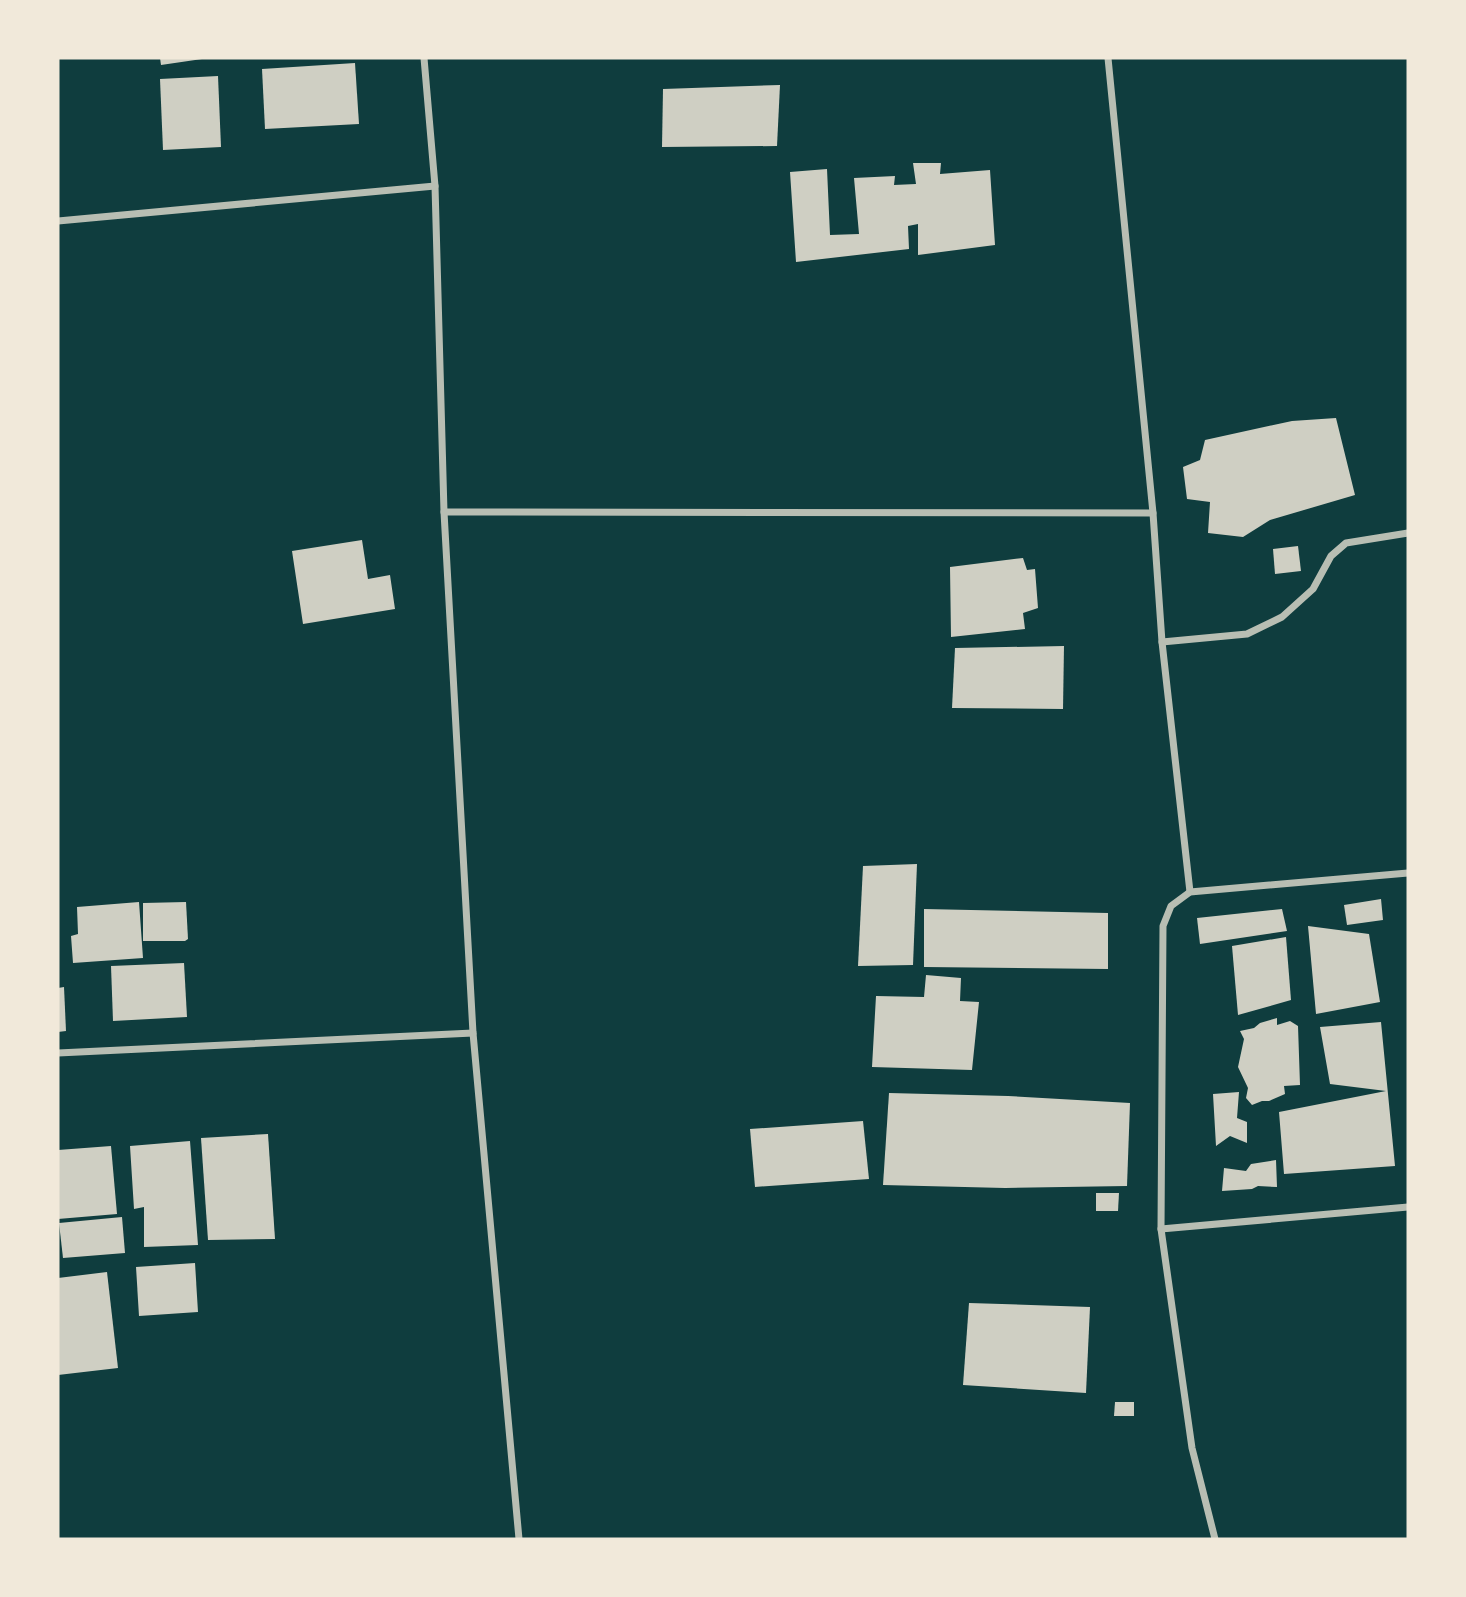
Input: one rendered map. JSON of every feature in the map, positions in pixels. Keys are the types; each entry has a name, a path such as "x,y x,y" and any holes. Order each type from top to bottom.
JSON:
{"street":[{"path":"424,58 435,186 444,512 473,1033 519,1539"},
{"path":"1108,58 1153,513 1162,642 1190,892"},
{"path":"58,221 435,186"},
{"path":"444,512 1153,513"},
{"path":"1162,642 1247,635 1282,617 1313,589 1331,556 1346,543 1408,533"},
{"path":"1215,1539 1192,1448 1161,1229 1163,926 1171,906 1190,892 1408,873"},
{"path":"58,1053 473,1033"},
{"path":"1161,1229 1408,1207"}],"building":[{"path":"160,58 202,58 202,59 161,65"},
{"path":"355,63 359,124 265,129 262,69"},
{"path":"218,76 221,147 163,150 160,79"},
{"path":"780,85 777,146 662,147 663,89"},
{"path":"913,163 941,163 940,174 990,170 995,245 918,255 918,224 908,226 909,249 796,262 790,172 827,169 830,235 859,234 854,178 895,176 894,185 916,184"},
{"path":"1336,418 1355,495 1270,520 1243,537 1208,533 1210,502 1187,499 1183,467 1200,460 1205,440 1292,421"},
{"path":"362,540 368,579 390,575 395,609 303,624 292,551"},
{"path":"1298,546 1301,571 1275,574 1273,549"},
{"path":"1023,558 1027,570 1035,569 1038,608 1023,613 1025,629 951,637 950,567"},
{"path":"1064,646 1063,709 952,708 955,648"},
{"path":"917,864 913,965 858,966 863,866"},
{"path":"1381,899 1383,920 1347,925 1344,905"},
{"path":"139,902 143,958 73,963 71,936 78,934 77,907"},
{"path":"186,902 188,939 143,941 143,903"},
{"path":"924,909 1108,913 1108,969 924,967"},
{"path":"1282,909 1287,931 1200,944 1197,918"},
{"path":"1308,926 1369,934 1380,1002 1316,1014"},
{"path":"1286,937 1291,1000 1238,1015 1232,946"},
{"path":"184,963 187,1017 113,1021 111,966"},
{"path":"926,975 961,978 960,1001 979,1002 972,1070 872,1067 876,996 924,997"},
{"path":"64,987 66,1031 58,1032 58,988"},
{"path":"1277,1018 1277,1025 1290,1021 1298,1026 1300,1085 1284,1086 1285,1094 1252,1105 1246,1098 1248,1088 1238,1067 1244,1039 1240,1031"},
{"path":"1381,1022 1395,1166 1284,1174 1279,1112 1386,1091 1330,1084 1320,1027"},
{"path":"1239,1092 1237,1118 1247,1122 1247,1143 1230,1136 1216,1146 1213,1094"},
{"path":"889,1093 1130,1103 1127,1186 1005,1188 883,1185"},
{"path":"863,1121 869,1179 755,1187 750,1129"},
{"path":"268,1134 275,1239 208,1240 201,1138"},
{"path":"190,1141 198,1245 144,1247 144,1207 134,1209 130,1146"},
{"path":"111,1146 117,1214 58,1219 58,1150"},
{"path":"1276,1160 1277,1187 1258,1186 1252,1189 1222,1191 1224,1168 1246,1171 1251,1164"},
{"path":"1096,1193 1119,1193 1118,1211 1096,1211"},
{"path":"122,1217 125,1253 63,1258 59,1223"},
{"path":"195,1263 198,1312 139,1316 136,1267"},
{"path":"107,1272 118,1368 58,1375 58,1278"},
{"path":"969,1303 1090,1307 1086,1393 963,1385"},
{"path":"1115,1402 1134,1402 1134,1416 1114,1416"}]}
